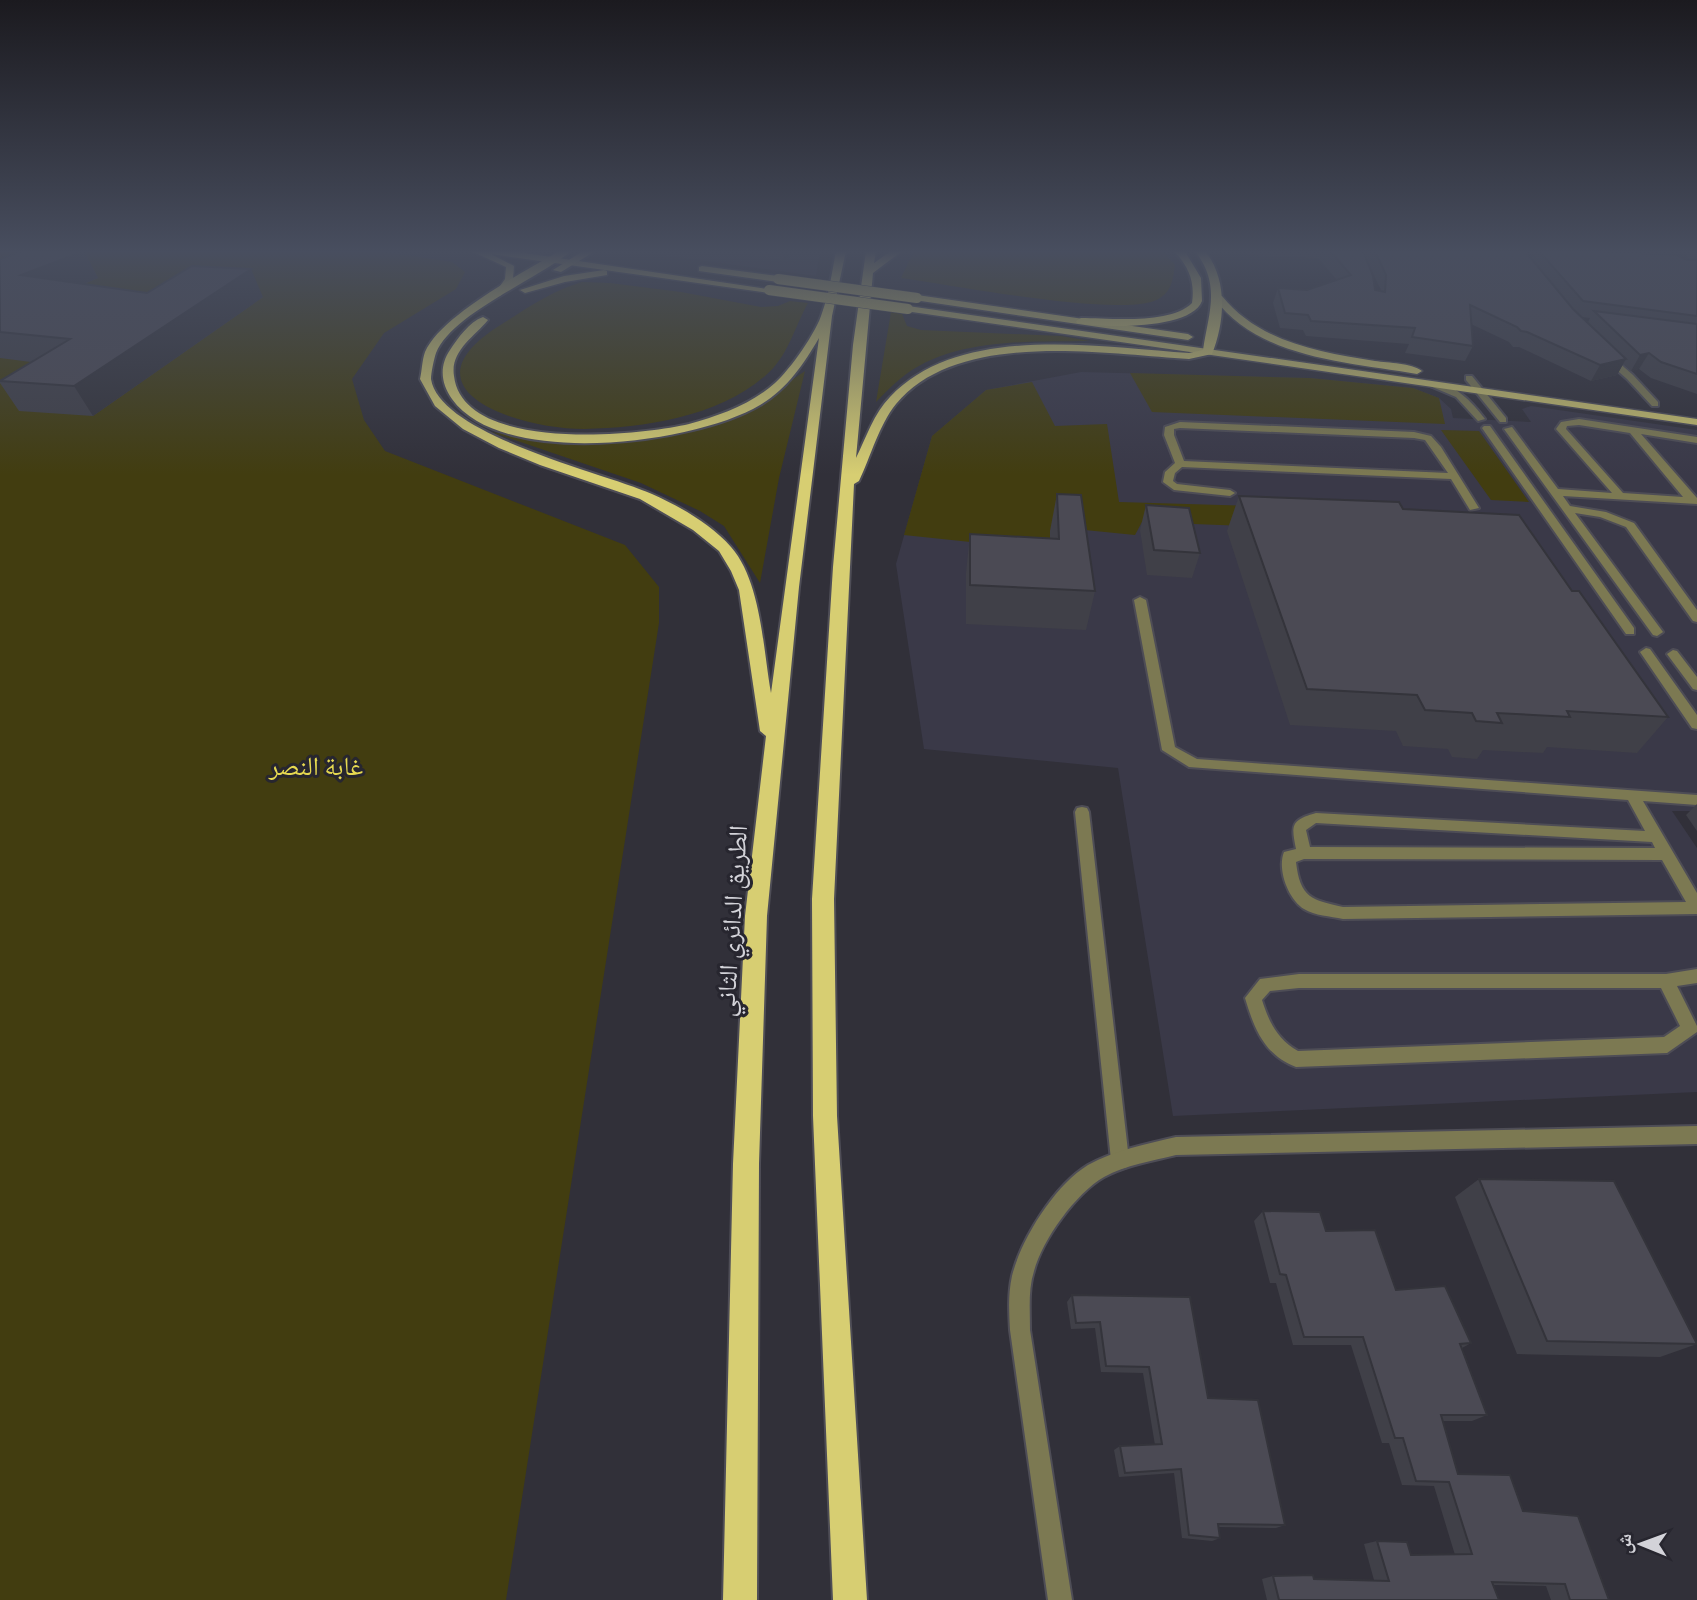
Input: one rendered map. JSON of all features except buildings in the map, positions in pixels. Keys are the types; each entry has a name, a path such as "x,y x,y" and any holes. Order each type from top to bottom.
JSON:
{"highway":[{"path":"458,326 450,330 432,351 424,371 428,392 446,411 484,438 647,497 688,521 725,548 745,585 773,757"},
{"path":"473,326 452,351 445,372 452,392 466,408 520,433 603,440 665,431 726,416 747,407 780,385 820,326"},
{"name":"الطريق الدائري الثاني","path":"740,1600 746,1164 757,916 791,587 826,326"},
{"path":"850,1600 826,1130 823,912 847,492 863,326"},
{"path":"847,492 892,401 910,383 935,368 967,358 1031,349 1105,350 1189,356 1209,346 1213,326"}],"main road":[{"path":"1044,326 1469,378 1697,411"},
{"path":"1105,326 1433,384 1697,422"},
{"path":"1243,326 1276,341 1301,348 1421,372"}],"street":[{"path":"1598,349 1655,404"},
{"path":"1469,378 1482,391 1657,632"},
{"path":"1433,384 1459,395 1484,424 1630,631"},
{"path":"1620,496 1561,429 1564,424 1579,422 1696,441"},
{"path":"1180,464 1169,435 1170,427 1194,425 1414,435 1428,439 1438,449 1474,508"},
{"path":"1633,430 1694,501"},
{"path":"1230,493 1174,487 1168,482 1171,472 1180,464 1453,476"},
{"path":"1554,492 1694,501"},
{"path":"1566,508 1602,514 1630,525 1697,618"},
{"path":"1140,600 1169,750 1194,764 1697,800"},
{"path":"1646,652 1697,725"},
{"path":"1673,654 1697,686"},
{"path":"1633,795 1697,907"},
{"path":"1082,812 1121,1160"},
{"path":"1304,853 1299,828 1306,821 1316,818 1656,837"},
{"path":"1665,854 1304,853 1289,856 1287,867 1297,889 1310,905 1343,913 1697,907"},
{"path":"1665,981 1690,1029 1667,1045 1296,1059 1280,1051 1264,1031 1253,999 1266,984 1299,981 1665,981 1697,976"},
{"path":"1060,1600 1020,1330 1019,1297 1026,1262 1068,1197 1091,1174 1121,1160 1176,1146 1697,1135"}],"shaded area":[{"path":"1081,372 1310,378 1413,388 1439,398 1451,409 1453,418 1531,422 1522,409 1531,406 1697,430 1697,811 1672,811 1697,848 1697,1092 1173,1116 1118,768 924,749 896,564 932,436 986,390"}],"green space":[{"name":"غابة النصر","path":"0,326 396,326 384,333 352,379 364,420 385,451 625,545 659,587 659,623 506,1600 0,1600"},
{"path":"500,326 797,326 773,368 746,390 703,411 679,418 607,428 557,427 529,422 501,413 478,401 464,386 461,368 472,347"},
{"path":"889,326 907,326 921,330 1061,336 1090,341 1017,342 942,355 920,365 900,379 876,402"},
{"path":"805,371 779,478 760,583 724,526 700,511 641,483 491,432 555,442 632,441 723,421 747,411"},
{"path":"1130,373 1310,378 1413,388 1439,398 1445,424 1152,412"},
{"path":"1032,382 1055,426 1107,424 1119,502 1255,506 1326,529 1142,522 1135,535 1055,527 1046,550 904,535 932,436 986,390"},
{"path":"1441,430 1479,431 1529,502 1491,500"}]}
